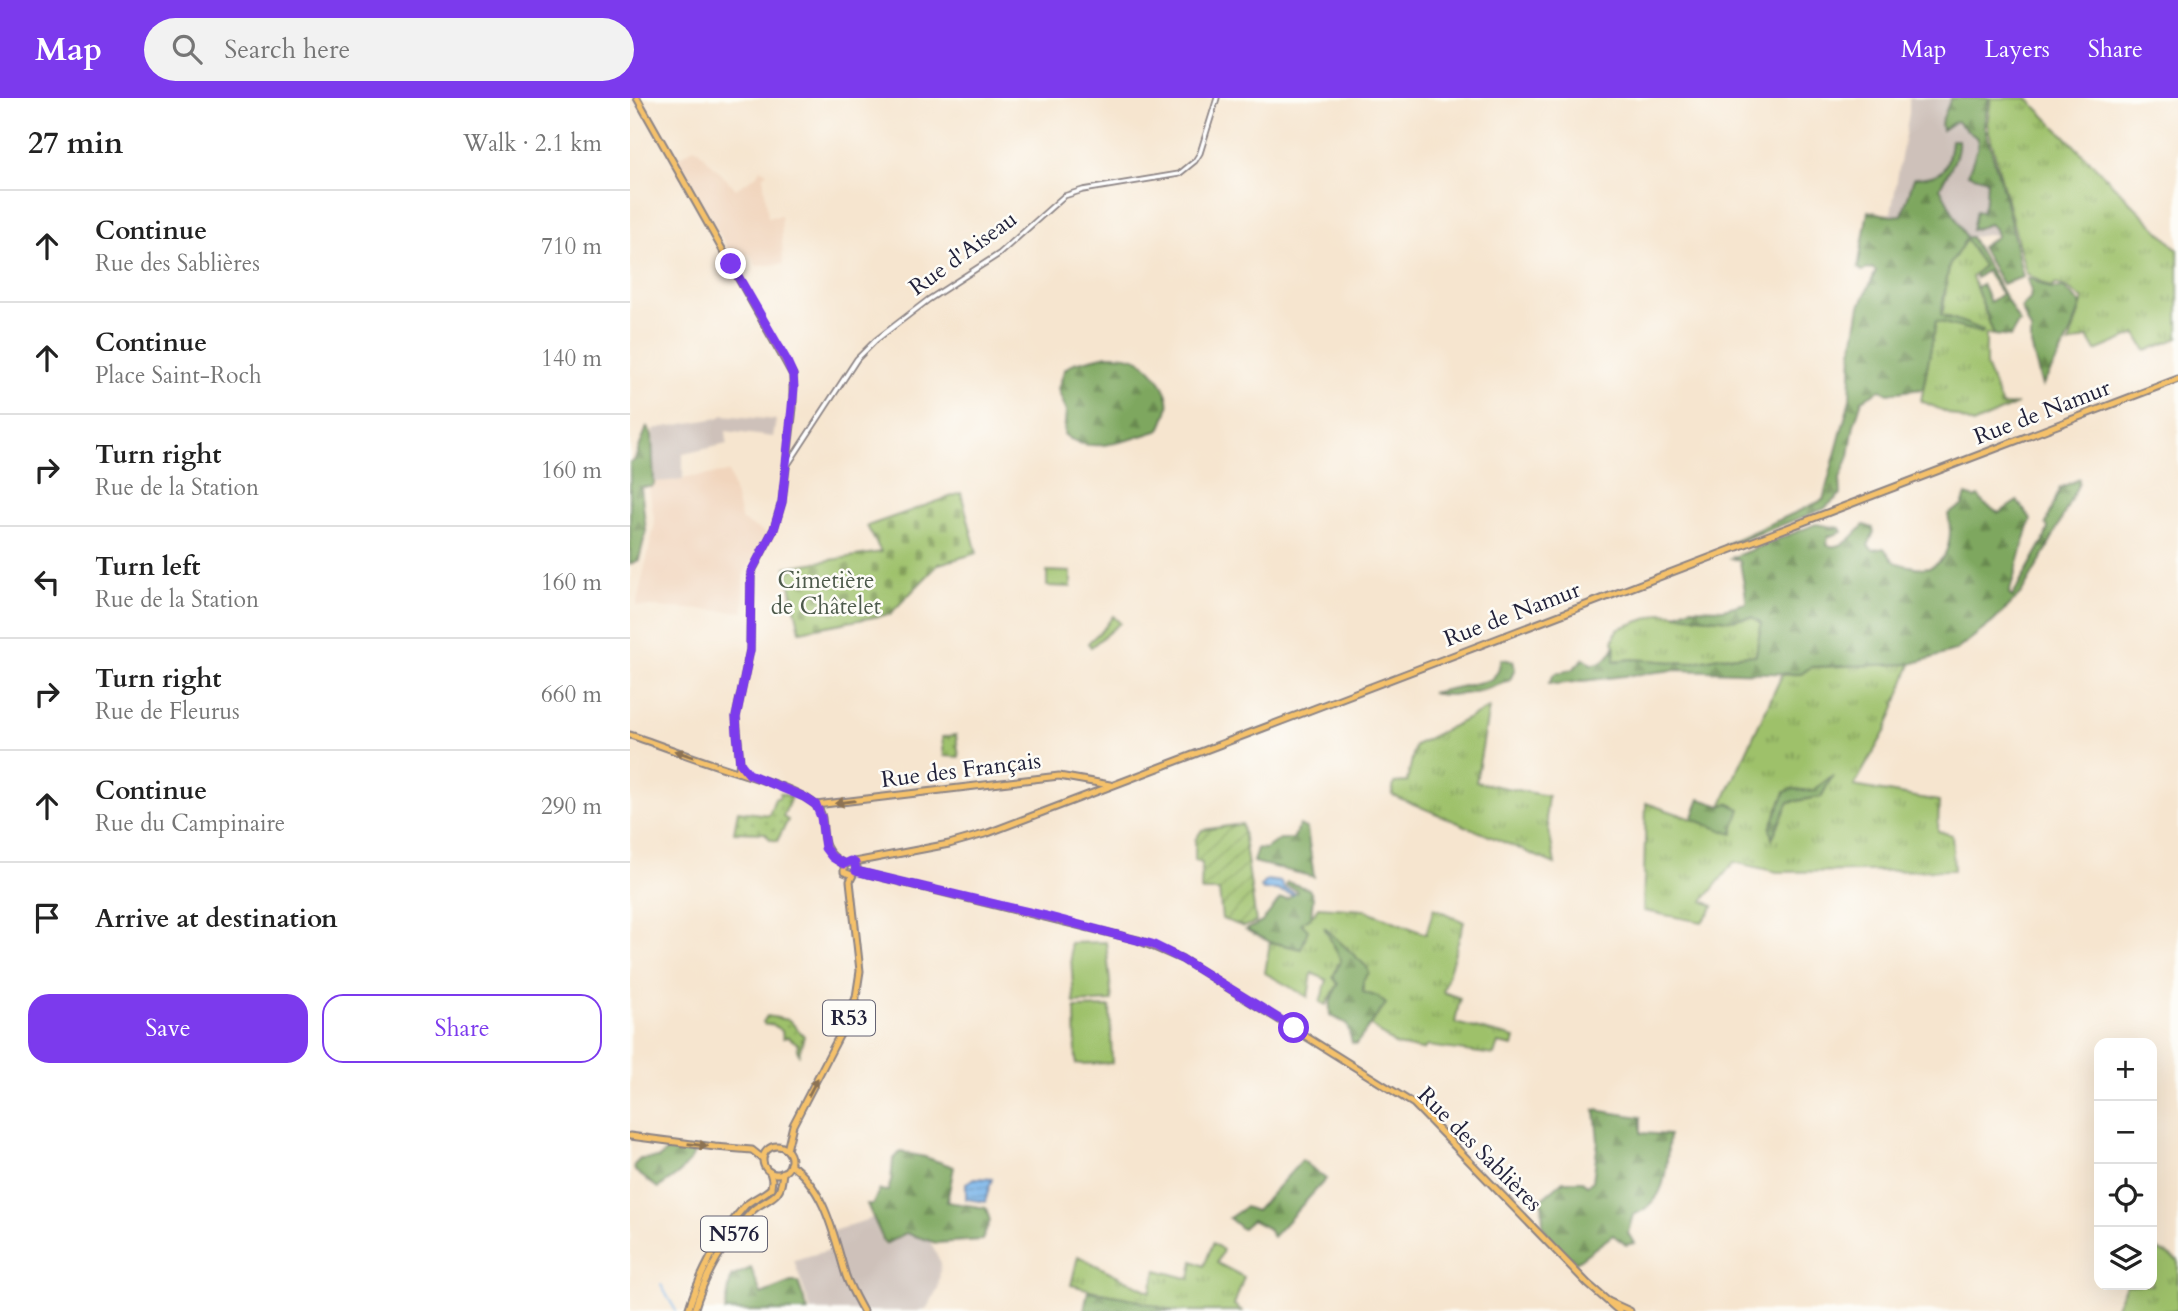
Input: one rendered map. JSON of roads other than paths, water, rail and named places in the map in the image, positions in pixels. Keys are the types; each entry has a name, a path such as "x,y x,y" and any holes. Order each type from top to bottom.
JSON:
{"main road":[{"path":"637,98 793,375 793,408 782,502 774,529 751,572 750,650 736,717 740,763 738,772"},
{"name":"Rue de Namur","path":"844,864 973,838 2178,379"},
{"path":"630,736 751,776 804,797 816,805 821,817 825,848 832,857 844,864 844,872 854,873"},
{"path":"740,763 751,776"},
{"name":"Rue des Français","path":"816,805 1059,776 1110,785"},
{"name":"R53","path":"790,1164 787,1150 793,1125 848,1019 856,997 860,971 850,888 855,863"},
{"name":"Rue des Sablières","path":"854,873 931,889 1138,940 1182,959 1414,1104 1602,1298 1621,1310 1630,1311"},
{"path":"630,1136 752,1150 762,1158"},
{"path":"787,1150 782,1146 772,1146 762,1158 764,1167 770,1172 783,1172 790,1164 801,1172 818,1195 847,1278 863,1311"},
{"name":"N576","path":"691,1308 703,1273 739,1213 771,1188 770,1172"},
{"name":"N576","path":"691,1308 725,1246 753,1209 777,1193 783,1172"}],"street":[{"name":"Rue d'Aiseau","path":"786,468 857,359 876,341 942,290 999,254 1065,196 1083,190 1179,174 1195,161 1200,153 1217,98"}],"water":[{"path":"1267,880 1281,882 1293,895 1276,890 1263,890 1261,887"},
{"path":"975,1178 992,1179 985,1202 966,1199 966,1183"}],"waterway":[{"path":"661,1285 676,1311"}],"park label":[{"name":"Cimetière de Châtelet","path":"826,593"}]}
